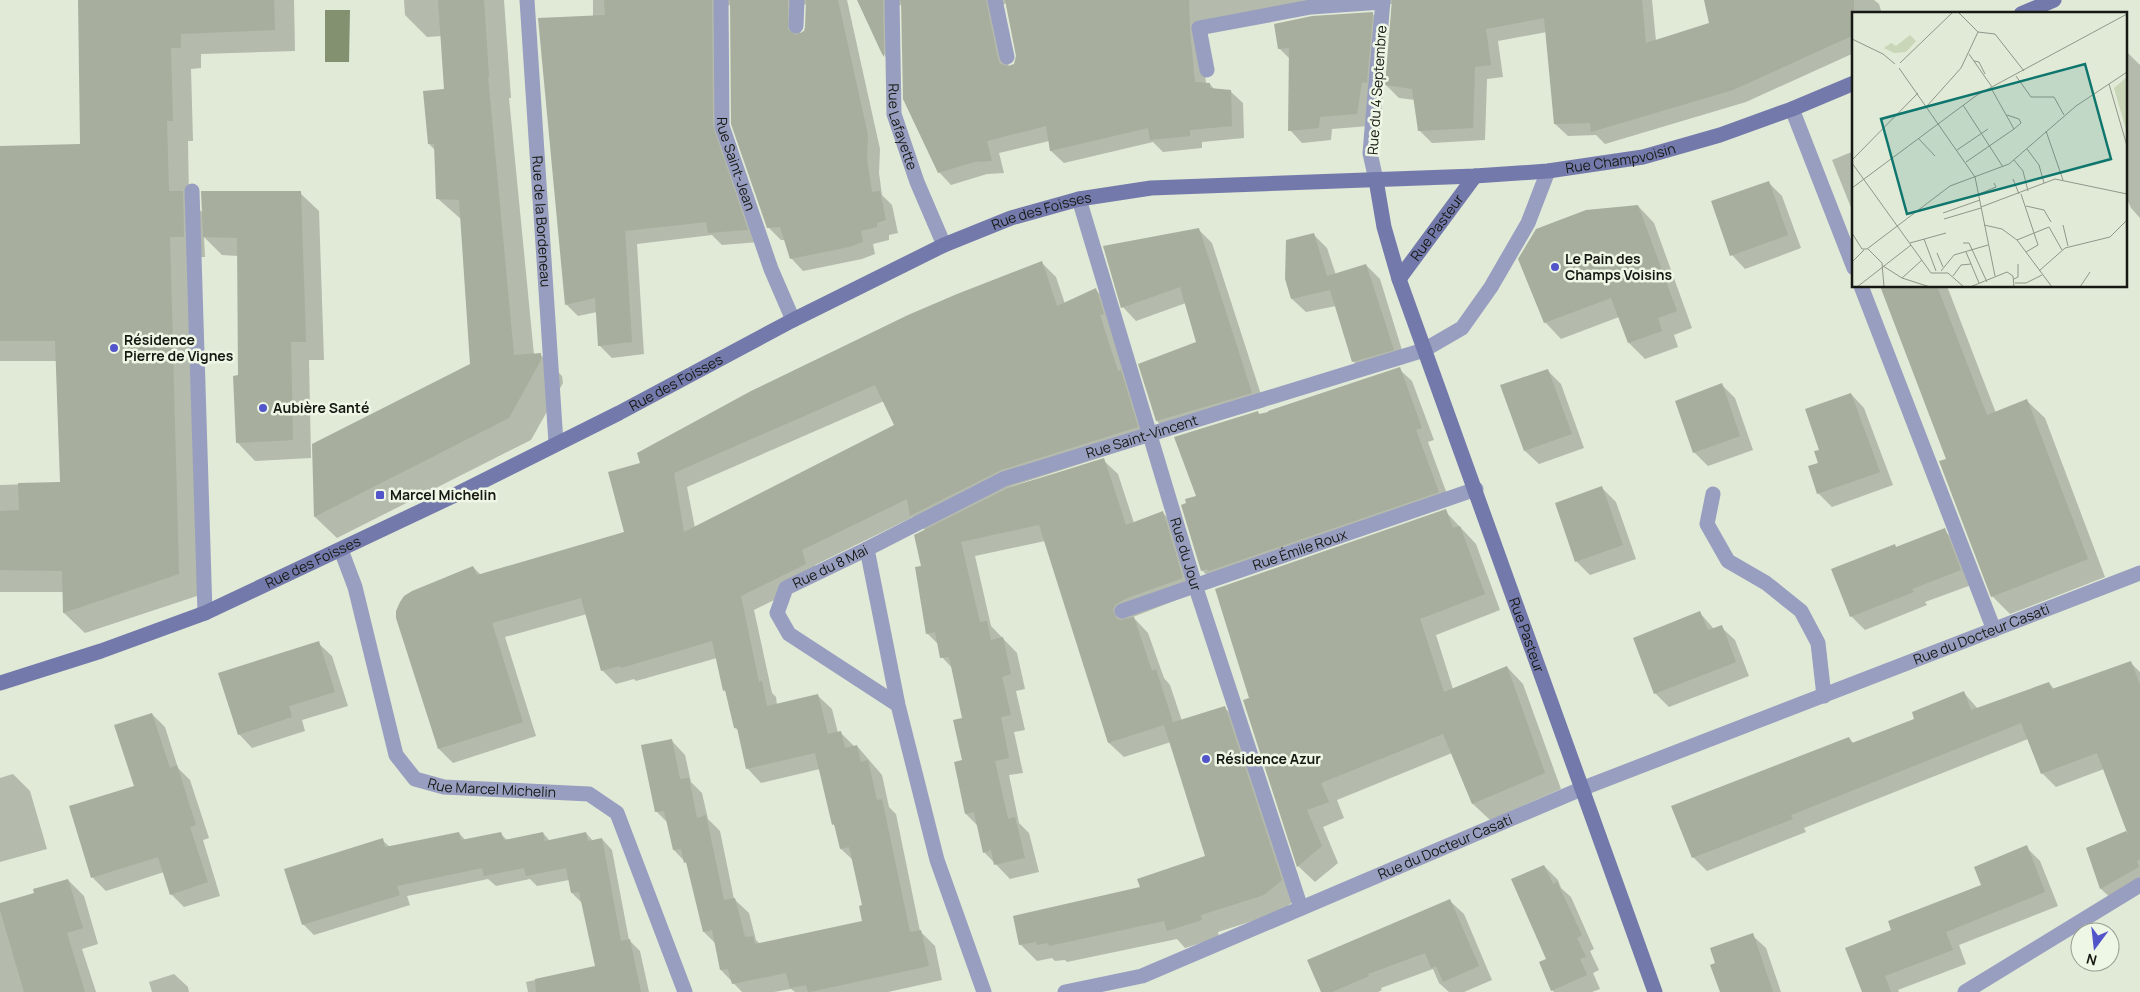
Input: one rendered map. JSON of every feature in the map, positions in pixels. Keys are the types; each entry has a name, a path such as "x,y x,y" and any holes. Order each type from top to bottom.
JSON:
{"main road":[{"path":"2025,12 2054,0"},
{"name":"Rue Champvoisin","path":"1376,180 1548,171 1643,157 1720,135 1792,109 1852,84"},
{"name":"Rue Pasteur","path":"1399,279 1475,176"},
{"name":"Rue des Foisses","path":"0,683 110,648 205,613 453,496 944,245 1011,218 1078,199 1151,188 1376,180"},
{"name":"Rue Pasteur","path":"1376,180 1384,227 1399,279 1560,724 1580,788 1655,992"}],"street":[{"name":"Rue de la Bordeneau","path":"527,0 556,443"},
{"name":"Rue Saint-Jean","path":"721,0 722,126 771,269 794,320"},
{"path":"796,26 797,0"},
{"name":"Rue Lafayette","path":"892,0 894,114 917,182 944,245"},
{"path":"995,0 1007,57"},
{"path":"1207,70 1199,28 1311,7 1382,1"},
{"name":"Rue du 4 Septembre","path":"1376,180 1370,152 1382,1"},
{"path":"1792,109 1852,263"},
{"name":"Rue Saint-Vincent","path":"868,549 1004,479 1424,350 1462,328 1491,287 1528,223 1548,171"},
{"path":"192,191 205,613"},
{"name":"Rue du Jour","path":"1078,199 1195,585 1301,908"},
{"path":"1862,288 1994,630"},
{"name":"Rue Émile Roux","path":"1122,610 1476,489"},
{"path":"1713,494 1707,524 1728,561 1766,583 1801,611 1818,643 1824,696"},
{"name":"Rue du 8 Mai","path":"898,706 789,634 777,614 786,588 868,549 898,706 937,860 984,992"},
{"name":"Rue Marcel Michelin","path":"341,550 354,588 396,755 400,761 415,779 444,787 589,794 616,813 685,992"},
{"name":"Rue du Docteur Casati","path":"1065,992 1142,976 1580,788 1824,696 2140,573"},
{"path":"1965,992 2140,885"}],"shaded area":[{"path":"325,10 350,10 349,62 325,62"}],"building":[{"path":"78,0 274,0 275,30 181,34 181,48 171,48 173,121 167,121 169,191 183,191 184,237 170,237 179,574 63,613 62,571 0,570 0,511 19,510 18,483 60,482 55,341 0,341 0,146 80,144"},
{"path":"438,0 484,0 488,77 514,355 541,353 541,360 509,418 314,517 312,444 470,364 459,200 436,199 434,144 428,144 423,91 444,89"},
{"path":"604,0 712,0 713,126 748,230 708,233 706,222 625,231 632,342 598,346 595,298 565,305 538,18 605,15"},
{"path":"730,0 788,0 788,30 796,35 804,31 806,0 838,0 868,135 867,159 872,192 880,191 886,220 877,223 877,227 861,231 863,242 849,247 790,259 780,227 767,228 731,124"},
{"path":"857,0 883,0 884,57 882,54"},
{"path":"901,0 986,0 998,59 1000,64 1008,66 1014,64 1016,56 1005,0 1189,0 1195,82 1210,83 1210,88 1231,90 1232,126 1190,130 1190,136 1150,140 1148,128 1050,151 1046,126 987,141 992,161 974,162 938,173 903,99"},
{"path":"1392,0 1642,0 1646,43 1709,23 1704,0 1854,0 1852,36 1733,90 1591,132 1590,123 1554,124 1544,18 1486,29 1491,65 1475,67 1473,128 1418,131 1412,89 1385,85"},
{"path":"1373,12 1367,83 1362,82 1357,114 1320,117 1319,128 1288,131 1289,48 1278,49 1274,24 1312,16"},
{"path":"1769,181 1788,235 1730,256 1711,201"},
{"path":"201,191 301,191 306,342 291,342 293,440 236,443 233,376 238,375 237,238 203,237"},
{"path":"1638,205 1677,311 1658,318 1662,331 1628,343 1611,298 1544,323 1518,259 1536,229 1586,210"},
{"path":"1199,228 1252,393 1156,421 1138,364 1196,342 1180,287 1121,308 1103,246"},
{"path":"1314,233 1327,276 1366,264 1394,350 1352,362 1330,290 1291,299 1285,279 1286,240"},
{"path":"1042,261 1057,306 1096,288 1104,314 1100,315 1118,371 1121,370 1138,427 1001,470 910,516 907,499 802,550 806,564 741,596 759,682 762,681 767,706 818,694 828,734 841,731 845,748 857,745 861,762 868,760 877,800 882,799 910,932 921,930 929,966 810,992 808,992 806,985 790,988 786,973 732,984 728,969 720,970 712,930 703,932 686,862 684,863 681,849 673,850 664,811 655,812 641,745 672,739 680,779 689,778 697,818 706,815 724,900 735,898 745,937 753,936 755,944 862,921 859,906 862,905 849,847 840,849 834,824 832,825 815,753 746,769 737,728 734,728 725,690 723,691 712,641 621,668 620,666 601,671 581,598 492,623 523,722 438,749 396,618 396,611 404,596 412,591 473,566 477,575 624,532 608,472 640,463 637,453 751,391 908,315","holes":["875,385 894,425 684,532 674,473"]},
{"path":"1881,288 1938,288 1987,415 2027,399 2088,559 1991,597 1939,461 1946,459"},
{"path":"1400,367 1422,428 1416,430 1439,492 1209,571 1207,569 1201,571 1181,505 1186,503 1185,499 1196,496 1174,437 1258,411 1259,414 1268,412"},
{"path":"1548,369 1572,434 1524,451 1500,385"},
{"path":"1722,383 1740,436 1693,453 1675,401"},
{"path":"1851,393 1880,472 1817,494 1808,466 1818,463 1814,451 1819,450 1805,409"},
{"path":"1104,458 1126,525 1163,511 1183,578 1127,598 1115,605 1113,610 1116,618 1120,620 1134,617 1152,671 1156,669 1173,722 1108,743 1039,525 961,542 980,622 987,621 991,640 1003,637 1011,674 1002,677 1011,715 1001,717 1009,758 995,761 1008,819 1015,817 1025,858 994,865 991,850 983,853 974,812 965,814 954,762 962,760 953,720 962,718 949,657 940,658 935,632 926,634 915,567 921,566 914,535 1008,488"},
{"path":"1602,486 1623,545 1575,562 1555,503"},
{"path":"1446,509 1453,528 1460,526 1485,594 1420,619 1444,692 1507,666 1545,773 1472,804 1443,734 1321,783 1329,802 1307,810 1322,846 1297,867 1243,700 1249,698 1215,589"},
{"path":"1945,528 1961,570 1912,589 1914,592 1850,617 1831,569 1895,544 1896,547"},
{"path":"1700,611 1708,630 1722,625 1736,662 1654,694 1633,638"},
{"path":"319,641 335,692 289,706 292,717 238,735 218,673"},
{"path":"2131,661 2140,685 2140,860 2137,860 2139,867 2100,889 2086,848 2126,831 2128,835 2097,753 2041,774 2021,723 1791,815 1793,819 1692,858 1671,806 1849,737 1852,743 1914,719 1912,712 1964,691 1971,710 2049,682 2052,689"},
{"path":"1225,706 1282,880 1264,895 1201,915 1202,920 1167,931 1164,921 1049,946 1048,943 1037,945 1036,942 1019,945 1013,916 1140,887 1137,879 1205,856 1164,725"},
{"path":"152,713 170,768 177,765 196,825 190,827 208,882 170,895 158,857 91,878 69,806 134,786 114,725"},
{"path":"459,832 461,840 501,832 504,840 543,832 545,841 586,832 588,841 602,838 621,941 630,939 641,992 536,992 535,979 595,966 579,892 571,893 566,868 526,876 524,868 484,876 482,868 397,886 400,895 302,925 284,869 383,838 385,847"},
{"path":"2027,845 2045,892 1946,932 1953,950 1885,976 1891,992 1862,992 1845,948 1891,930 1888,921 1981,885 1974,867"},
{"path":"1544,865 1553,884 1557,882 1582,935 1577,938 1586,957 1580,959 1587,975 1551,991 1539,962 1546,959 1511,879"},
{"path":"68,879 83,928 67,933 85,992 24,992 0,910 0,903 34,893 33,889"},
{"path":"1450,899 1479,966 1443,982 1436,966 1431,968 1425,953 1368,974 1369,976 1332,992 1321,992 1307,960"},
{"path":"1753,933 1773,992 1720,992 1710,965 1715,963 1710,948"}],"place":[{"name":"Le Pain des Champs Voisins","path":"1555,267"},
{"name":"Résidence Pierre de Vignes","path":"114,348"},
{"name":"Aubière Santé","path":"263,408"},
{"name":"Marcel Michelin","path":"380,495"},
{"name":"Résidence Azur","path":"1206,759"}]}
